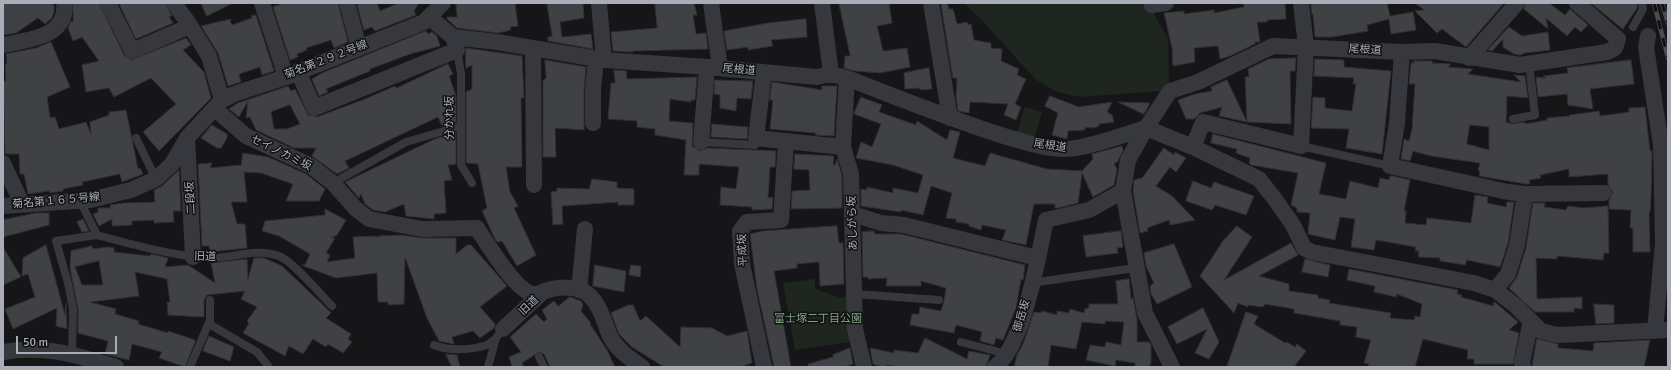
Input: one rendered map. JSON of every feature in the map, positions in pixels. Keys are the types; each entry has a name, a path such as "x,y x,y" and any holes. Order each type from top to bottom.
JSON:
{"street":[{"path":"3,44 46,34 55,30 64,17 64,3"},
{"path":"108,3 132,51 190,26"},
{"path":"174,3 209,56 219,105"},
{"path":"262,3 292,74 314,108 455,44 429,18"},
{"path":"347,3 359,48"},
{"name":"菊名第２９２号線","path":"219,105 234,94 292,74 424,22 443,3"},
{"path":"593,123 592,90 600,59 599,3"},
{"path":"701,142 713,67 711,3"},
{"path":"822,3 831,74"},
{"path":"931,3 950,118"},
{"path":"1193,147 1202,122 1301,146 1306,47 1301,3"},
{"path":"1469,58 1517,3"},
{"name":"尾根道","path":"455,44 533,48 600,59 713,67 817,77 831,74 847,78 950,118 1032,144 1056,149 1075,149 1146,128 1170,91 1204,79 1273,46 1402,52 1435,51 1469,58 1520,64 1607,52 1615,48 1618,39 1577,3"},
{"path":"1172,367 1145,313 1123,191 1128,160 1146,128 1193,147 1259,179 1293,225 1304,248 1312,252 1474,283 1495,290 1541,331 1557,335 1662,331 1663,243 1661,144 1646,47 1648,36"},
{"path":"533,48 534,185"},
{"path":"1402,52 1398,124 1390,166 1508,192 1525,194 1604,193"},
{"path":"764,72 756,138 843,147"},
{"name":"あしがら坂","path":"847,78 843,147 851,174 853,214 854,328 864,367"},
{"name":"菊名第１６５号線","path":"3,206 80,201 132,190 156,179 172,164 187,138 219,105"},
{"name":"セイノカミ坂","path":"219,105 246,136 311,166 333,183 356,209 369,219 422,229 477,228 500,263 519,285 534,294 544,291"},
{"name":"二段坂","path":"187,138 193,257"},
{"name":"平成坂","path":"764,367 742,264 740,231 747,222 781,220 786,141"},
{"path":"3,163 22,204"},
{"name":"御岳坂","path":"995,367 1007,354 1022,321 1046,220 1090,210 1123,191"},
{"path":"1495,290 1508,274 1517,245 1525,194"},
{"path":"853,214 882,223 904,225 1037,258"},
{"path":"585,229 579,290 593,299 599,309 611,339 620,350 642,367"},
{"name":"旧道","path":"500,334 544,291 560,288 579,290"},
{"path":"1523,367 1522,362 1531,321"},
{"path":"3,352 25,349 55,351 72,354 116,367"}],"lane":[{"path":"1633,27 1643,9 1642,3"},
{"name":"分かれ坂","path":"455,44 461,74 462,165 472,183"},
{"path":"1513,119 1536,115 1529,63"},
{"path":"333,183 406,142 462,126"},
{"path":"136,138 156,179"},
{"path":"701,142 755,145 756,138"},
{"path":"1301,146 1390,166"},
{"path":"72,354 73,310 68,283 56,241 97,235 80,201"},
{"name":"旧道","path":"97,235 193,257 210,258 264,252 280,256 292,264 332,306"},
{"path":"1031,283 1136,268"},
{"path":"854,294 939,300"},
{"path":"190,367 209,324 210,300"},
{"path":"209,324 257,352 269,367"},
{"path":"488,367 500,334"},
{"name":"旧道","path":"434,345 443,349 460,349 485,346 500,334"},
{"path":"961,342 1007,354"},
{"path":"539,357 544,367"}],"green space":[{"path":"964,3 1148,3 1168,39 1169,82 1162,91 1080,97 1057,92 1035,79 979,17"},
{"path":"1025,107 1042,112 1035,137 1017,133"},
{"name":"富士塚二丁目公園","path":"815,279 815,289 841,298 848,296 850,342 795,350 783,283"}],"building":[{"path":"3,3 52,3 54,6 54,12 52,18 45,24 38,18 16,33 3,35"},
{"path":"73,3 99,3 124,55 131,60 186,38 191,45 183,50 204,72 211,98 159,151 143,132 176,104 151,78 114,97 109,88 86,92 82,65 99,61 82,37 73,41 68,28 71,21 73,22"},
{"path":"119,3 165,3 172,16 169,17 173,23 136,39"},
{"path":"201,3 233,3 207,16"},
{"path":"284,3 338,3 348,42 334,48 331,40 306,48 307,50 297,54 298,57 290,60 273,7"},
{"path":"357,3 377,3 380,11 399,3 419,3 414,11 416,15 375,31 372,27 364,30"},
{"path":"456,3 515,3 518,26 510,27 511,30 498,33 457,28 447,19 447,17 457,17"},
{"path":"547,3 583,3 584,18 560,22 562,37 591,34 593,49 548,41 548,37 552,36"},
{"path":"655,3 694,3 697,15 693,15 696,34 706,33 708,49 633,52 613,51 611,32 657,28"},
{"path":"839,3 889,3 892,23 877,26 883,51 907,48 910,67 880,73 855,71 844,68 845,56 850,56"},
{"path":"941,3 947,3 949,9 953,9 957,24 967,22 968,25 971,24 974,40 991,43 991,48 1002,49 1001,61 1019,69 1017,75 1026,79 1015,104 1021,107 1016,120 1004,115 1008,104 970,102 969,113 958,111 956,96 957,78 953,78"},
{"path":"1243,3 1285,3 1286,19 1257,22 1260,42 1255,42 1255,44 1230,56 1220,59 1218,46 1194,48 1195,62 1173,66 1173,52 1164,13 1184,11 1184,14 1214,10 1214,13 1244,7"},
{"path":"1311,3 1387,3 1390,16 1413,12 1416,30 1391,34 1389,19 1367,25 1368,31 1332,37 1315,37"},
{"path":"1415,3 1504,3 1466,47 1442,29 1437,33 1415,11 1424,10"},
{"path":"1526,3 1549,3 1565,15 1570,9 1588,25 1581,32 1575,27 1567,36 1546,18 1548,29 1524,9"},
{"path":"1591,3 1637,3 1637,8 1623,29"},
{"path":"256,15 274,71 262,75 260,67 239,74 241,82 228,86 218,53 201,26 231,19 230,21 232,25 252,18 251,16"},
{"path":"806,19 807,37 771,40 773,46 748,50 748,47 727,50 724,31 768,23"},
{"path":"1509,27 1522,36 1548,32 1550,50 1520,55 1514,54 1503,47 1503,39 1492,51 1488,50"},
{"path":"426,31 428,34 432,32 437,36 440,46 410,54 370,69 370,71 326,89 328,92 319,96 312,79 322,73"},
{"path":"51,42 70,87 47,97 50,118 55,117 59,129 86,122 91,134 90,122 109,115 109,112 126,110 138,169 140,168 143,174 122,182 120,174 82,182 83,185 63,189 63,191 28,194 24,174 20,174 19,154 5,154 3,81 6,81 6,54 36,48"},
{"path":"466,48 522,56 524,98 521,98 522,167 506,167 510,192 518,206 514,208 536,255 517,266 502,241 496,241 482,211 487,208 478,164 466,163 466,92 472,89 472,65 466,68"},
{"path":"1296,58 1295,71 1290,71 1291,124 1247,122 1245,77 1249,77 1248,69 1269,59"},
{"path":"1315,59 1344,60 1344,67 1391,71 1382,154 1346,148 1349,129 1311,128 1313,97 1325,98 1325,108 1352,111 1356,84 1353,84 1354,78 1314,76"},
{"path":"545,60 586,67 584,90 584,130 555,128 556,157 543,157 543,81 546,78"},
{"path":"1631,60 1634,84 1590,89 1593,109 1568,105 1567,94 1538,97 1536,77 1546,78 1543,76 1568,73 1567,68"},
{"path":"1413,61 1432,61 1432,63 1451,64 1448,67 1473,69 1468,74 1521,82 1514,75 1525,76 1528,98 1507,96 1506,122 1512,124 1525,122 1525,124 1547,120 1547,118 1599,111 1600,116 1629,112 1629,108 1645,107 1650,151 1652,151 1651,196 1649,212 1650,252 1633,252 1633,228 1630,228 1631,210 1609,209 1609,201 1613,192 1608,185 1608,174 1569,177 1569,169 1540,175 1541,178 1529,180 1530,184 1526,184 1479,176 1480,172 1478,170 1480,163 1431,156 1413,151 1410,161 1401,159 1404,139 1409,141 1412,129 1415,84 1409,84 1411,63 1414,63","holes":["1470,125 1489,127 1489,150 1467,144"]},
{"path":"448,64 453,74 449,76 456,96 456,122 442,126 438,117 345,161 349,168 337,174 312,156 316,148 294,148 256,130 250,117 246,118 248,101 239,117 229,109 238,103 288,86 291,91 295,89 308,115 317,117 395,86 396,88","holes":["290,105 300,124 287,129 274,129 271,112"]},
{"path":"929,68 932,89 905,89 904,73"},
{"path":"614,70 626,71 627,79 697,77 695,100 691,100 691,102 670,99 669,121 693,123 692,146 700,151 708,148 776,151 775,167 770,167 768,198 773,197 772,209 752,210 752,207 720,205 721,187 736,189 739,167 699,164 699,175 684,175 686,140 655,135 655,129 637,127 637,121 608,119 611,83 615,83"},
{"path":"715,80 753,81 751,99 737,98 736,111 720,108 720,95 714,94"},
{"path":"1227,80 1247,122 1219,116 1222,107 1200,113 1194,119 1186,119 1178,100 1195,94 1212,91 1211,87"},
{"path":"772,82 822,90 822,86 837,86 834,136 770,129 773,100 770,100"},
{"path":"1050,96 1079,107 1112,102 1107,112 1112,115 1114,122 1099,124 1099,126 1093,128 1085,127 1085,130 1068,131 1067,139 1052,135 1058,113 1045,106"},
{"path":"861,97 882,105 879,112 916,125 917,121 947,140 950,130 960,132 953,158 985,166 990,153 1047,169 1082,171 1093,159 1092,154 1122,146 1123,150 1118,161 1114,164 1117,169 1114,185 1093,197 1082,173 1078,203 1058,208 1055,208 1055,204 1034,204 1026,245 1002,240 1006,230 982,225 981,230 969,226 969,224 956,222 956,219 946,218 952,193 931,186 923,215 901,210 901,212 861,206 861,189 867,190 867,187 893,193 893,188 918,193 923,175 893,165 856,158 861,142 872,147 881,124 854,114"},
{"path":"1118,102 1149,103 1149,105 1144,114"},
{"path":"712,124 748,127 747,139 711,137"},
{"path":"212,125 227,134 227,138 221,148 217,148 201,138"},
{"path":"456,133 456,164 448,165 452,180 444,181 446,213 434,214 434,219 406,216 404,204 385,212 373,210 365,204 361,194 359,198 345,182 435,139"},
{"path":"1213,134 1326,163 1319,194 1346,199 1350,181 1378,188 1380,178 1389,180 1390,176 1393,176 1410,180 1404,211 1406,211 1405,223 1426,225 1427,218 1471,223 1475,195 1488,197 1487,203 1506,207 1507,202 1514,202 1508,243 1500,267 1467,260 1465,265 1440,261 1440,258 1418,257 1419,251 1415,251 1416,247 1376,240 1374,250 1351,247 1355,219 1340,217 1335,240 1308,234 1310,213 1297,212 1297,208 1291,205 1298,173 1251,165 1249,163 1250,158 1236,153 1237,149 1211,143"},
{"path":"1164,148 1174,155 1175,152 1186,158 1176,172 1170,167 1156,186 1172,196 1195,220 1170,225 1169,220 1147,228 1148,231 1140,233 1133,191 1134,180 1142,178"},
{"path":"243,153 268,157 306,174 325,189 319,201 286,201 293,184 261,173 244,172 247,202 231,202 237,224 245,224 247,248 210,252 209,246 202,246 198,164 212,163 210,168 241,165"},
{"path":"795,154 834,156 833,164 835,165 837,159 842,176 842,208 791,209 792,191 810,190 809,170 794,169"},
{"path":"179,170 181,211 173,211 174,222 154,223 154,220 132,221 132,225 112,226 112,219 99,226 93,214 98,212 98,208 110,208 110,205 124,203 155,202 154,190 162,186"},
{"path":"592,179 617,182 617,188 634,189 634,205 618,205 618,202 562,206 563,224 553,225 551,192 557,191 557,188 589,189"},
{"path":"1193,181 1211,188 1214,182 1254,196 1246,215 1215,205 1212,210 1186,201"},
{"path":"1533,203 1545,203 1544,207 1566,210 1568,206 1584,208 1608,206 1609,253 1604,253 1603,260 1557,256 1557,259 1536,258 1537,299 1582,297 1582,309 1574,308 1574,312 1535,312 1509,288 1517,277 1526,248"},
{"path":"325,209 346,220 337,235 331,238 335,238 326,253 330,255 327,262 355,258 353,237 375,236 379,238 378,236 401,235 422,238 456,238 456,254 467,245 471,245 507,286 480,307 495,324 494,328 480,338 473,331 452,337 454,344 439,341 427,318 405,257 404,304 388,305 388,302 378,302 377,273 336,278 301,265 305,265 310,254 279,236 262,231 265,221 325,215"},
{"path":"36,213 49,213 49,225 3,237 3,220"},
{"path":"83,219 89,231 82,232 77,222"},
{"path":"837,226 839,243 843,243 844,284 820,286 819,262 797,264 797,268 774,271 791,367 774,367 757,289 750,234 763,231"},
{"path":"1237,226 1252,237 1224,280 1291,243 1298,255 1259,276 1289,284 1289,291 1318,295 1318,298 1330,300 1329,303 1391,313 1390,318 1414,320 1415,316 1420,317 1422,304 1397,294 1396,297 1374,292 1375,286 1347,280 1349,269 1458,290 1457,294 1462,295 1461,297 1493,306 1494,302 1496,303 1518,322 1509,330 1519,333 1513,364 1474,364 1474,359 1467,359 1468,350 1423,339 1415,367 1368,367 1369,364 1364,363 1371,340 1356,337 1357,327 1340,325 1340,321 1294,313 1294,309 1265,304 1263,307 1248,305 1248,307 1238,303 1234,313 1200,276 1223,241"},
{"path":"874,231 875,234 901,234 1025,265 1016,308 1003,340 996,338 994,345 980,341 982,332 956,325 954,333 910,325 912,314 919,314 920,307 941,311 946,288 921,281 921,286 886,286 887,278 868,279 868,277 863,277 862,232"},
{"path":"1121,231 1123,247 1117,248 1118,253 1086,257 1083,236"},
{"path":"1174,244 1192,287 1157,304 1151,294 1150,286 1154,283 1146,266 1144,253"},
{"path":"46,245 65,315 66,303 67,329 56,326 57,308 13,329 5,309 35,297 28,274 22,276 23,258"},
{"path":"92,246 93,249 108,247 114,248 114,252 150,256 151,254 168,258 165,267 188,265 215,283 211,263 247,259 248,279 254,258 264,258 282,266 322,304 331,313 326,318 351,334 348,339 352,342 343,353 328,344 326,347 313,339 303,354 289,346 285,356 243,333 249,323 247,321 257,307 241,299 245,291 207,295 204,300 204,317 168,315 167,302 170,302 167,279 135,272 139,296 90,302 116,309 115,314 139,321 138,324 168,333 168,331 195,340 195,342 185,367 159,358 162,352 132,344 129,360 105,354 108,341 78,333 78,308 70,268 71,251","holes":["99,261 103,285 82,285 75,267"]},
{"path":"3,247 21,277 3,285"},
{"path":"1305,259 1330,265 1328,277 1302,272"},
{"path":"595,265 626,271 624,292 593,286"},
{"path":"631,265 641,266 640,277 629,275"},
{"path":"1129,279 1131,299 1133,298 1137,319 1137,342 1149,342 1151,345 1151,363 1149,367 1135,367 1135,363 1116,360 1115,366 1086,360 1090,345 1105,347 1106,342 1121,345 1124,322 1105,321 1105,324 1082,322 1076,349 1051,345 1048,367 1014,367 1017,355 1023,344 1034,312 1041,313 1042,311 1057,315 1057,311 1069,313 1070,309 1084,313 1085,309 1089,308 1089,304 1118,304 1116,281"},
{"path":"570,297 581,301 583,305 581,311 591,323 590,324 607,350 615,367 550,367 544,354 539,352 522,363 524,367 512,367 509,357 521,352 510,337 536,314 544,322 547,319 542,310 554,301 558,306"},
{"path":"1594,304 1614,305 1614,323 1596,324"},
{"path":"629,305 633,305 640,321 646,316 680,347 681,327 712,328 727,336 747,331 752,363 740,367 664,367 632,347 619,334 611,313"},
{"path":"1203,308 1219,342 1209,359 1195,353 1207,329 1177,344 1168,327"},
{"path":"1246,312 1258,316 1254,324 1285,343 1287,342 1295,347 1297,344 1306,351 1294,367 1227,367"},
{"path":"209,336 234,347 230,361 203,351"},
{"path":"925,338 967,359 969,351 990,355 986,367 899,367 887,365 887,367 882,367 873,364 870,348 894,353 894,350 918,353"},
{"path":"1537,339 1558,344 1558,348 1593,351 1594,343 1650,340 1644,367 1532,367"},
{"path":"850,348 853,364 844,367 808,367 808,364 833,357 833,355"},
{"path":"446,354 457,355 460,367 452,367"}],"railway":[{"path":"1654,3 1668,58"},
{"path":"1662,3 1668,23"}]}
